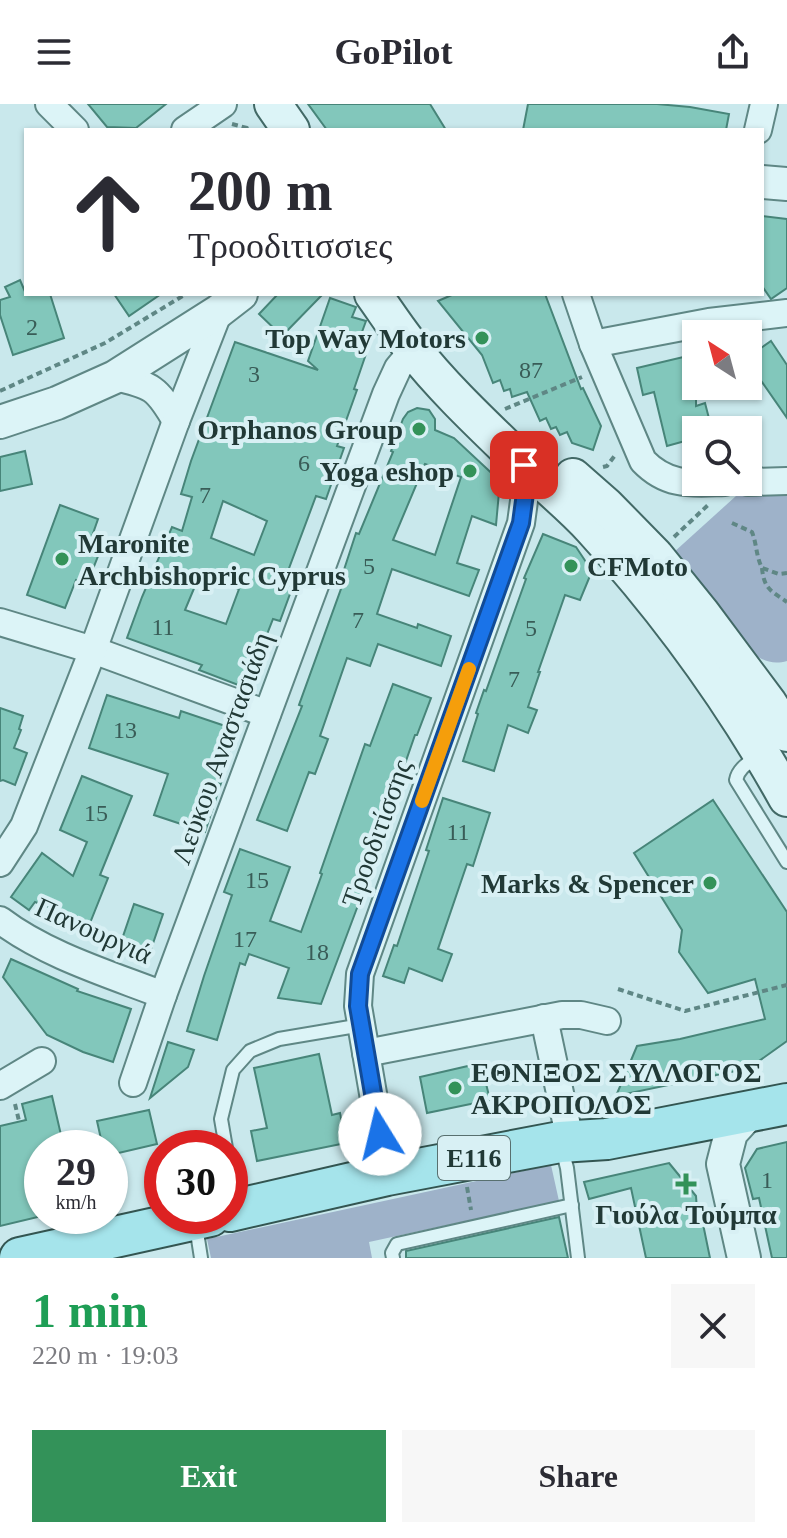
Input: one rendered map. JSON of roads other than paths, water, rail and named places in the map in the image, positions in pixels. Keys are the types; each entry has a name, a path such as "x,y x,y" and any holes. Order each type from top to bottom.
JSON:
{"main road":[{"path":"251,104 266,128"},
{"path":"273,104 290,128"},
{"path":"374,296 413,350 451,393 524,465 606,506 655,556 701,613 776,720 787,798"},
{"path":"404,296 439,344 571,491 593,529 704,666 776,720"},
{"name":"E116","path":"565,1141 606,1124 787,1084"},
{"name":"E116","path":"248,1215 387,1175 565,1141 607,1139 769,1107"},
{"name":"E116","path":"20,1258 62,1254 167,1234"}],"street":[{"path":"49,104 73,128"},
{"path":"188,128 223,104"},
{"path":"758,128 764,104"},
{"path":"764,182 787,184"},
{"path":"577,296 598,356 643,461 665,478 682,482"},
{"path":"0,422 57,403 115,377 225,300"},
{"path":"0,404 87,368 225,300"},
{"path":"0,863 12,822 93,650 176,421 225,300"},
{"path":"598,356 709,322 787,313"},
{"name":"Λεύκου Αναστασιάδη","path":"133,1083 390,382 413,350"},
{"path":"115,377 149,385 164,400 176,421"},
{"name":"Τροοδιτίσσης","path":"387,1175 358,992 364,960 521,523 526,486 524,465"},
{"path":"762,482 787,481"},
{"path":"521,523 535,510 571,491"},
{"path":"0,622 93,650 267,714"},
{"name":"Πανουργιά","path":"0,920 43,947 163,995"},
{"path":"366,1053 571,1014 607,1021"},
{"path":"544,1018 565,1141"},
{"path":"0,1086 42,1061"},
{"path":"744,1258 723,1164 731,1133 769,1107"},
{"path":"667,1127 695,1134 723,1164"}],"lane":[{"path":"776,720 736,780 787,862"},
{"path":"223,1130 221,1119 233,1070 250,1051 279,1039 362,1025"},
{"path":"565,1141 578,1258"},
{"path":"393,1258 397,1244 572,1205"}],"place":[{"name":"Top Way Motors","path":"482,338"},
{"name":"Orphanos Group","path":"419,429"},
{"name":"Yoga eshop","path":"470,471"},
{"name":"Maronite Archbishopric Cyprus","path":"62,559"},
{"name":"CFMoto","path":"571,566"},
{"name":"Marks & Spencer","path":"710,883"},
{"name":"ΕΘΝΙΞΟΣ ΣΥΛΛΟΓΟΣ ΑΚΡΟΠΟΛΟΣ","path":"455,1088"},
{"name":"Γιούλα Τούμπα","path":"686,1184"}]}
